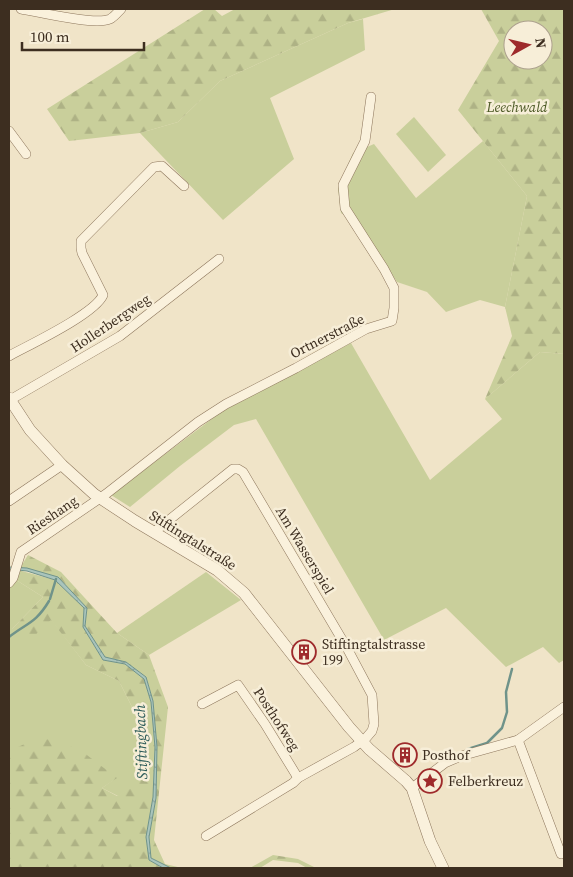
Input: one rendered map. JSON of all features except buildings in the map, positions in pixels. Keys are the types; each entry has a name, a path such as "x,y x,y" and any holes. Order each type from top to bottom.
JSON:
{"street":[{"path":"21,9 81,20 99,21 110,19 121,9"},
{"name":"Ortnerstraße","path":"101,498 198,422 226,404 366,329 392,320 394,288 345,208 343,196 343,185 365,142 371,98"},
{"path":"9,131 26,154"},
{"path":"9,356 87,312 101,299 103,294 82,253 81,241 154,167 162,166 184,186"},
{"name":"Hollerbergweg","path":"10,399 120,336 219,260"},
{"name":"Stiftingtalstraße","path":"10,399 30,430 62,466 101,498 217,570 244,594 317,688 362,742 412,788 430,841 443,868"},
{"path":"9,501 62,466"},
{"name":"Am Wasserspiel","path":"154,532 233,469 243,472 347,648 372,695 374,724 372,731 362,742"},
{"name":"Rieshang","path":"11,580 21,552 101,498"},
{"name":"Posthofweg","path":"202,704 238,685 265,724 298,778"},
{"path":"412,788 445,763 461,756 518,740 564,707"},
{"path":"518,740 561,854 564,852"},
{"path":"206,836 293,783 298,778 362,742"}],"green space":[{"path":"205,9 214,9 222,16 235,9 395,9 348,23 220,81 178,122 140,133 69,141 47,109"},
{"name":"Leechwald","path":"481,9 564,9 564,354 540,352 485,399 512,336 505,307 527,196 458,110 499,41"},
{"path":"363,19 365,50 270,98 294,159 223,220 140,133 178,122 220,81 348,23"},
{"path":"414,117 446,155 428,172 396,134"},
{"path":"483,141 527,196 505,307 480,300 446,312 427,292 397,282 357,222 341,213 338,188 353,153 374,144 416,198"},
{"path":"351,343 430,480 502,419 485,399 540,352 564,354 564,660 559,663 543,647 506,667 446,608 384,640 256,419 234,425 130,507 111,495 221,412"},
{"path":"28,555 61,572 117,633 149,655 168,707 154,840 165,864 182,868 171,868 151,858 149,837 156,798 157,747 153,701 146,677 126,662 105,658 85,626 87,608 58,577 20,568"},
{"path":"18,570 55,580 84,608 83,627 103,660 125,664 144,679 151,702 155,747 153,797 146,837 149,860 163,868 9,868 9,751 40,737 79,749 117,778 102,788 117,796 139,783 141,725 119,681 86,665 51,620 28,642 12,629 43,597 13,578"},
{"path":"206,572 241,600 149,655 117,633"},
{"path":"13,578 43,597 12,629 51,619 86,665 119,681 141,725 139,784 118,796 102,788 116,778 9,751 9,583"},
{"path":"273,855 298,859 316,868 307,868 298,863 273,860 260,868 250,868"}],"water":[{"name":"Stiftingbach","path":"9,567 27,568 58,577 87,608 85,626 105,657 126,662 146,677 153,701 157,747 156,798 149,837 151,858 171,868 163,868 149,860 146,837 153,797 155,747 151,702 144,679 125,664 103,660 83,627 84,608 55,580 27,571 9,569"}],"waterway":[{"path":"50,599 56,579"},
{"path":"9,637 40,614 49,601"},
{"path":"468,749 487,743 502,728 507,712 506,692 512,669"}],"place":[{"name":"Stiftingtalstrasse 199","path":"304,652"},
{"name":"Posthof","path":"405,755"},
{"name":"Felberkreuz","path":"430,781"}]}
